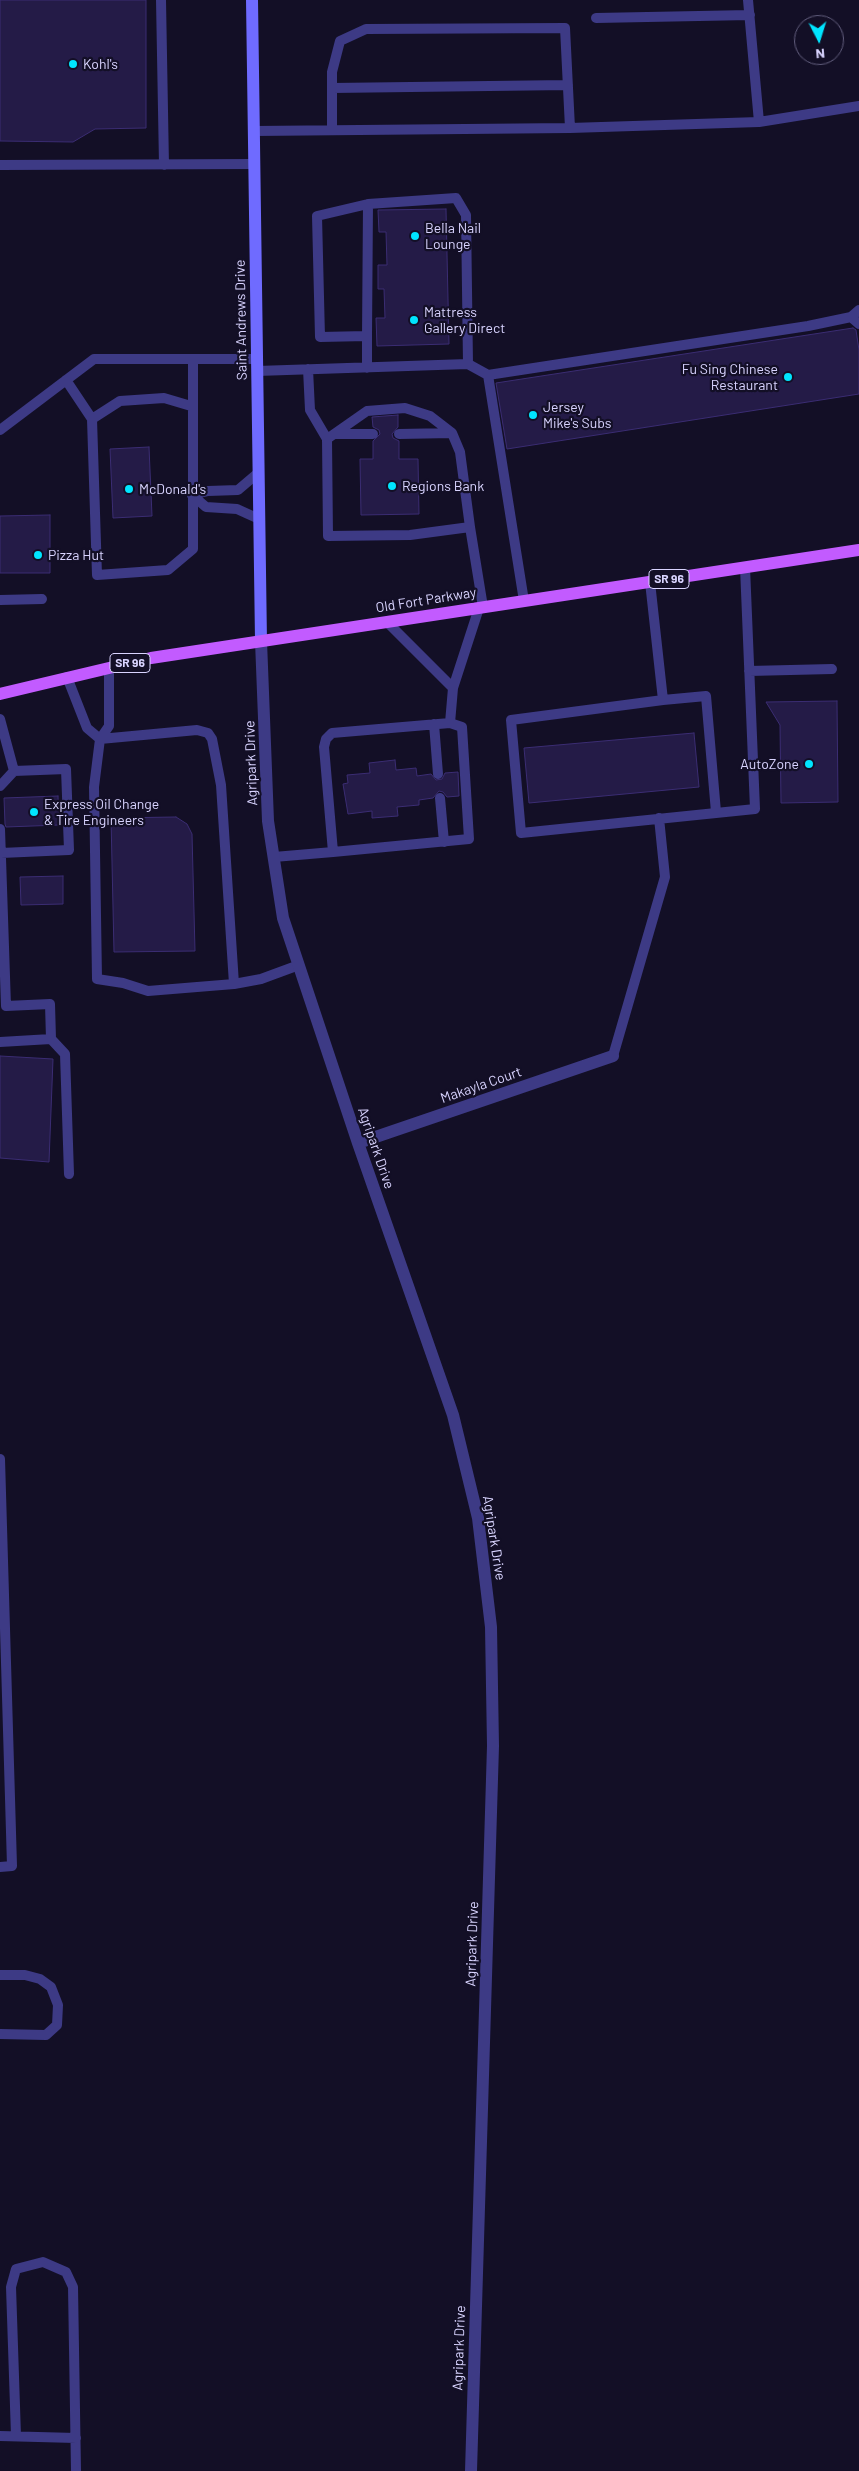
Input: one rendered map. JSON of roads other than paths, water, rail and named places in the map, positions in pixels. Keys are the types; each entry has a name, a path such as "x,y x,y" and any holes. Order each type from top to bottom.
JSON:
{"main road":[{"name":"Old Fort Parkway","path":"0,694 151,658 859,550"}],"street":[{"name":"Saint Andrews Drive","path":"252,0 261,641"},
{"name":"Agripark Drive","path":"261,641 268,821 283,918 358,1143 453,1415 478,1518 491,1627 493,1746 471,2471"},
{"name":"Makayla Court","path":"358,1143 613,1056"}],"lane":[{"path":"161,0 164,165"},
{"path":"748,0 759,122"},
{"path":"596,18 750,15"},
{"path":"332,130 332,72 340,41 366,29 565,28 570,128"},
{"path":"332,88 568,85"},
{"path":"254,131 570,128 759,122 859,106"},
{"path":"0,165 254,164"},
{"path":"367,336 320,336 317,216 368,204 456,198 466,215 468,364"},
{"path":"367,368 368,204"},
{"path":"0,430 94,359 193,359 308,369 468,364 488,375 808,326 855,321 859,310"},
{"path":"66,380 92,419 97,575 168,570 193,549 191,406 193,359"},
{"path":"308,369 310,410 331,436 328,536 410,535 470,527"},
{"path":"488,375 524,601"},
{"path":"92,419 120,400 164,398 191,406"},
{"path":"331,436 367,411 405,408 430,416 452,433 460,452 481,607 453,688 450,723"},
{"path":"398,434 452,433"},
{"path":"331,436 373,434"},
{"path":"192,495 208,490 238,490 258,473"},
{"path":"192,495 206,507 237,509 259,518"},
{"path":"716,812 706,696 511,720 521,833 755,809 745,567"},
{"path":"650,582 663,700"},
{"path":"0,600 42,599"},
{"path":"386,622 453,688"},
{"path":"109,668 109,726 100,739 94,788 97,979 124,983 148,991 261,980 299,965"},
{"path":"749,671 832,669"},
{"path":"67,677 87,728 100,739 197,730 208,733 212,739 221,785 234,984"},
{"path":"0,719 14,771"},
{"path":"274,857 333,852 444,842 469,839 462,727 450,723 332,733 326,739 324,748 333,852"},
{"path":"434,724 438,774"},
{"path":"0,786 14,771 66,769 69,850 1,853"},
{"path":"440,798 444,842"},
{"path":"613,1056 665,877 659,818"},
{"path":"0,829 3,1006 50,1004 51,1039 65,1054 69,1174"},
{"path":"0,1042 51,1039"},
{"path":"0,1459 12,1866 0,1866"},
{"path":"0,1975 25,1975 40,1979 51,1987 58,2005 57,2025 46,2035 0,2034"},
{"path":"16,2436 11,2287 16,2269 43,2262 66,2272 73,2286 76,2471"},
{"path":"0,2436 76,2438"}],"place":[{"name":"Kohl's","path":"73,64"},
{"name":"Bella Nail Lounge","path":"415,236"},
{"name":"Mattress Gallery Direct","path":"414,320"},
{"name":"Fu Sing Chinese Restaurant","path":"788,377"},
{"name":"Jersey Mike's Subs","path":"533,415"},
{"name":"Regions Bank","path":"392,486"},
{"name":"McDonald's","path":"129,489"},
{"name":"Pizza Hut","path":"38,555"},
{"name":"AutoZone","path":"809,764"},
{"name":"Express Oil Change & Tire Engineers","path":"34,812"}]}
